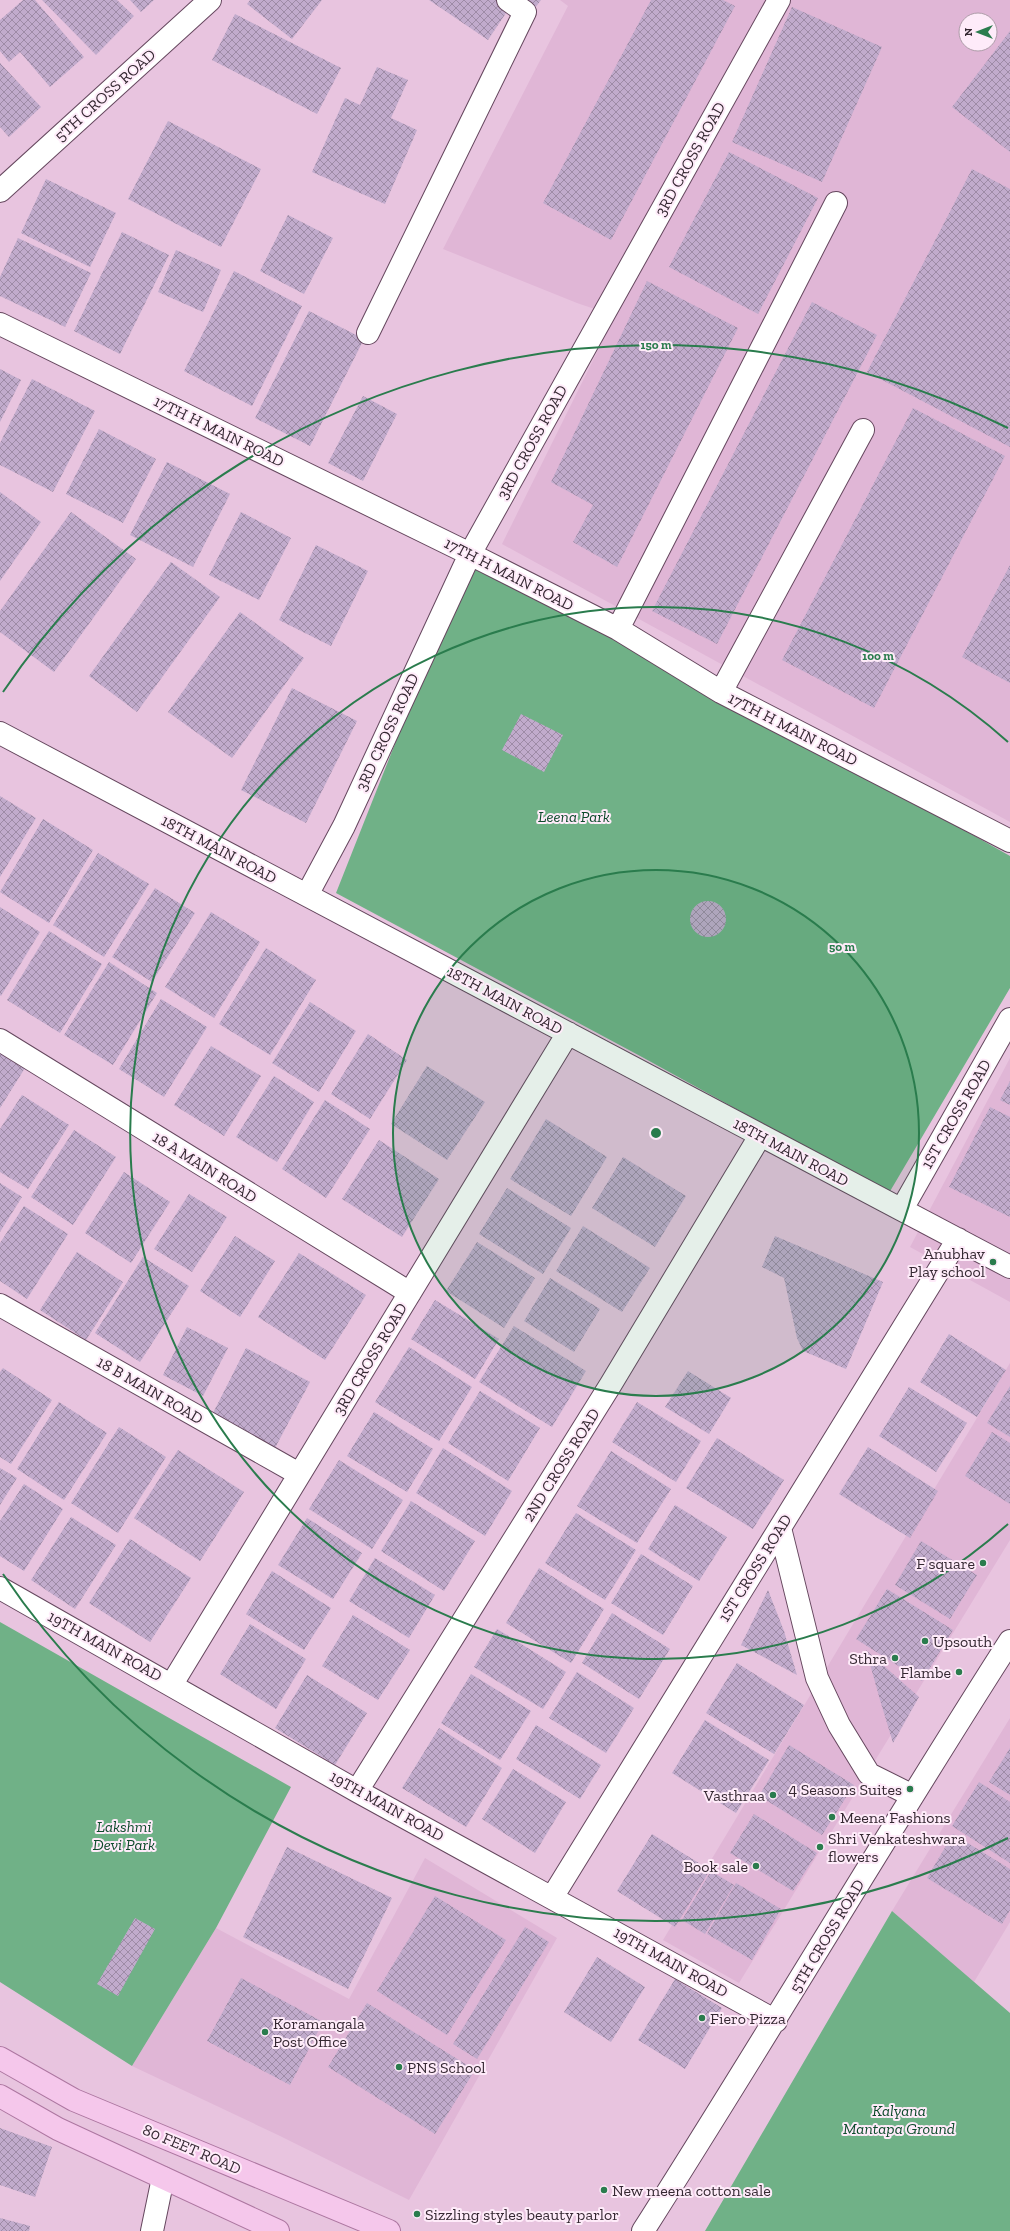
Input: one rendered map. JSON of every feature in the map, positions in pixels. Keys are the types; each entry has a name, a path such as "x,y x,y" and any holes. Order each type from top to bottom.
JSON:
{"main road":[{"name":"80 FEET ROAD","path":"0,2058 74,2100 390,2231"},
{"path":"0,2096 58,2129 278,2231"}],"street":[{"name":"5TH CROSS ROAD","path":"0,191 210,0"},
{"path":"368,333 525,12 508,0"},
{"name":"3RD CROSS ROAD","path":"307,895 344,826 470,554 779,0"},
{"path":"618,629 836,203"},
{"name":"17TH H MAIN ROAD","path":"0,324 470,554 618,629 721,692 1010,841"},
{"path":"721,692 863,430"},
{"name":"18TH MAIN ROAD","path":"0,733 1010,1267"},
{"name":"1ST CROSS ROAD","path":"902,1209 1010,1019"},
{"name":"3RD CROSS ROAD","path":"172,1684 568,1033"},
{"name":"18 A MAIN ROAD","path":"0,1040 410,1293"},
{"name":"2ND CROSS ROAD","path":"357,1791 611,1384 760,1136"},
{"name":"1ST CROSS ROAD","path":"553,1896 958,1239"},
{"name":"18 B MAIN ROAD","path":"0,1304 299,1474"},
{"path":"780,1528 817,1678 839,1725 869,1774 911,1795"},
{"name":"19TH MAIN ROAD","path":"0,1588 172,1684 357,1791 553,1896 776,2021"},
{"name":"5TH CROSS ROAD","path":"643,2231 776,2021 911,1795 1010,1641"},
{"path":"152,2231 163,2178"}],"shaded area":[{"path":"560,0 1010,0 1010,822 502,544 615,316 577,303 443,249 568,6"},
{"path":"1010,1058 1010,1302 910,1247"},
{"path":"1010,1363 1010,1540 739,1983 663,1940"},
{"path":"1010,1718 1010,1922 974,1982 892,1911"},
{"name":"PNS School","path":"425,1858 557,1938 409,2200 278,2135 132,2066 216,1928 349,1999"}],"green space":[{"name":"Leena Park","path":"470,554 721,692 1010,856 1010,988 889,1193 642,1057 336,893"},
{"name":"Lakshmi Devi Park","path":"0,1622 291,1787 216,1928 132,2066 0,1982"},
{"name":"Kalyana Mantapa Ground","path":"892,1911 1010,2013 1010,2231 705,2231"}],"building":[{"path":"23,0 35,0 84,57 50,87 20,52 9,62 0,51 0,20"},
{"path":"42,0 117,0 134,16 96,55"},
{"path":"130,0 154,0 141,12"},
{"path":"250,0 322,0 292,39 247,4"},
{"path":"429,0 499,0 510,7 488,40"},
{"path":"523,0 541,0 535,8"},
{"path":"651,0 723,0 735,6 611,240 543,203"},
{"path":"792,7 882,47 822,182 732,142"},
{"path":"235,14 341,68 317,114 212,60"},
{"path":"1010,31 1010,152 952,107 994,52 998,52 998,47"},
{"path":"0,63 41,107 9,137 0,127"},
{"path":"377,67 408,80 391,118 417,130 385,204 312,172 345,98 360,105"},
{"path":"168,121 261,169 221,247 128,199"},
{"path":"729,152 818,198 758,314 669,267"},
{"path":"972,169 1010,189 1010,447 867,372"},
{"path":"46,179 116,213 90,267 21,233"},
{"path":"288,215 333,238 304,294 260,271"},
{"path":"122,232 169,255 120,354 74,331"},
{"path":"18,238 91,273 65,327 0,296 0,277"},
{"path":"176,250 221,270 203,312 158,292"},
{"path":"234,271 302,306 252,406 184,371"},
{"path":"647,281 738,328 617,567 573,542 593,505 551,482"},
{"path":"812,302 877,335 717,644 652,611"},
{"path":"309,311 364,339 310,446 255,418"},
{"path":"0,369 21,380 0,422"},
{"path":"32,379 95,411 53,492 0,465 0,443"},
{"path":"363,396 397,414 363,481 328,463"},
{"path":"913,408 1005,456 874,708 782,660"},
{"path":"99,429 156,459 123,523 66,494"},
{"path":"167,462 230,494 193,567 130,535"},
{"path":"0,492 41,522 0,581"},
{"path":"71,512 136,559 54,672 0,632 0,611"},
{"path":"241,512 291,538 259,600 209,575"},
{"path":"316,545 368,571 331,646 279,620"},
{"path":"171,562 220,597 137,712 89,676"},
{"path":"1010,565 1010,683 962,657"},
{"path":"240,612 304,658 232,758 168,712"},
{"path":"292,688 357,721 306,823 241,790"},
{"path":"521,714 563,735 544,772 502,750"},
{"path":"0,796 36,818 0,877"},
{"path":"43,819 93,850 49,923 0,892"},
{"path":"98,853 149,884 104,957 53,925"},
{"path":"155,888 195,913 152,982 112,957"},
{"path":"712,901 721,906 725,912 725,926 721,932 712,937 704,937 695,932 691,926 690,915 695,906 701,902"},
{"path":"0,907 40,932 1,996 0,995"},
{"path":"211,912 260,942 214,1018 165,987"},
{"path":"49,931 102,964 60,1033 7,1000"},
{"path":"266,948 316,980 270,1055 219,1024"},
{"path":"109,962 157,993 113,1065 64,1035"},
{"path":"161,999 207,1027 164,1097 119,1069"},
{"path":"310,1002 356,1031 319,1092 272,1063"},
{"path":"368,1034 407,1060 370,1119 331,1094"},
{"path":"211,1046 261,1076 224,1136 174,1105"},
{"path":"0,1053 25,1068 0,1108"},
{"path":"427,1066 485,1102 447,1160 391,1124"},
{"path":"274,1076 314,1102 277,1162 236,1137"},
{"path":"1010,1081 1010,1105 1000,1100"},
{"path":"22,1095 69,1125 28,1189 0,1172 0,1129"},
{"path":"325,1100 370,1129 326,1198 282,1169"},
{"path":"990,1107 1010,1117 1010,1217 949,1187"},
{"path":"546,1119 607,1157 571,1216 510,1179"},
{"path":"74,1130 116,1157 73,1225 31,1197"},
{"path":"379,1140 439,1179 402,1237 342,1199"},
{"path":"623,1157 686,1196 655,1247 592,1208"},
{"path":"124,1172 170,1202 131,1263 85,1233"},
{"path":"0,1183 22,1197 0,1232"},
{"path":"507,1188 571,1228 543,1274 479,1234"},
{"path":"189,1194 227,1217 192,1272 154,1249"},
{"path":"24,1206 68,1234 27,1299 0,1281 0,1243"},
{"path":"583,1226 650,1268 622,1312 556,1271"},
{"path":"235,1236 275,1261 240,1317 200,1291"},
{"path":"775,1236 883,1282 846,1369 803,1351 797,1338 784,1278 762,1267"},
{"path":"477,1242 535,1278 504,1328 446,1291"},
{"path":"77,1252 123,1282 86,1340 40,1310"},
{"path":"299,1253 366,1295 325,1360 258,1317"},
{"path":"143,1257 189,1286 140,1362 95,1333"},
{"path":"550,1278 600,1309 574,1352 524,1321"},
{"path":"435,1300 499,1339 475,1379 411,1339"},
{"path":"514,1326 586,1371 552,1427 479,1382"},
{"path":"187,1327 228,1348 203,1396 163,1375"},
{"path":"949,1334 1006,1370 977,1417 920,1382"},
{"path":"409,1347 472,1387 439,1441 375,1402"},
{"path":"246,1348 310,1382 275,1448 212,1415"},
{"path":"3,1368 52,1400 11,1464 0,1457 0,1372"},
{"path":"688,1371 731,1398 709,1434 665,1407"},
{"path":"1010,1386 1010,1437 987,1423"},
{"path":"909,1387 967,1423 936,1472 879,1436"},
{"path":"480,1391 540,1428 508,1481 448,1443"},
{"path":"59,1402 107,1433 64,1500 17,1469"},
{"path":"637,1402 701,1441 676,1482 612,1442"},
{"path":"374,1412 433,1449 407,1492 347,1456"},
{"path":"119,1427 166,1457 118,1533 71,1503"},
{"path":"992,1432 1010,1443 1010,1504 965,1476"},
{"path":"717,1438 784,1480 753,1529 686,1488"},
{"path":"868,1447 938,1491 910,1538 839,1494"},
{"path":"443,1448 512,1491 485,1536 416,1493"},
{"path":"178,1450 244,1492 200,1561 134,1518"},
{"path":"611,1451 671,1489 637,1543 577,1506"},
{"path":"339,1460 403,1500 372,1549 309,1509"},
{"path":"0,1468 17,1478 0,1505"},
{"path":"24,1484 63,1509 24,1571 0,1556 0,1521"},
{"path":"411,1501 475,1541 444,1591 381,1551"},
{"path":"675,1505 727,1537 699,1581 648,1549"},
{"path":"576,1513 636,1550 605,1600 545,1563"},
{"path":"71,1517 116,1545 75,1609 31,1580"},
{"path":"307,1518 362,1553 333,1599 278,1565"},
{"path":"130,1539 191,1578 150,1642 89,1603"},
{"path":"921,1541 977,1575 950,1619 895,1585"},
{"path":"641,1554 693,1586 663,1635 611,1603"},
{"path":"375,1558 435,1595 409,1638 349,1601"},
{"path":"539,1568 604,1609 571,1663 506,1623"},
{"path":"272,1571 331,1608 304,1650 246,1614"},
{"path":"887,1589 953,1630 922,1681 856,1639"},
{"path":"768,1590 784,1631 797,1675 741,1645"},
{"path":"612,1613 670,1649 639,1699 582,1663"},
{"path":"353,1615 410,1650 378,1700 322,1666"},
{"path":"250,1624 306,1659 276,1709 220,1674"},
{"path":"497,1629 566,1672 543,1709 474,1667"},
{"path":"866,1650 919,1697 893,1743 880,1700"},
{"path":"737,1663 804,1705 774,1754 706,1713"},
{"path":"577,1672 634,1708 606,1753 549,1718"},
{"path":"471,1674 531,1711 500,1760 441,1723"},
{"path":"307,1675 367,1713 335,1765 275,1728"},
{"path":"705,1720 769,1760 736,1813 672,1773"},
{"path":"536,1725 601,1765 580,1799 516,1759"},
{"path":"439,1728 502,1768 466,1827 402,1788"},
{"path":"789,1745 854,1785 822,1835 759,1796"},
{"path":"1010,1748 1010,1795 989,1782"},
{"path":"513,1769 566,1802 535,1853 482,1819"},
{"path":"979,1782 1010,1802 1010,1863 952,1826"},
{"path":"754,1814 817,1853 793,1891 730,1853"},
{"path":"652,1834 710,1870 675,1927 617,1891"},
{"path":"953,1834 1010,1869 1010,1910 1002,1924 927,1878"},
{"path":"287,1847 392,1898 348,1989 243,1937"},
{"path":"711,1871 734,1885 705,1934 682,1920"},
{"path":"736,1883 781,1909 752,1960 707,1934"},
{"path":"435,1896 506,1940 447,2035 377,1991"},
{"path":"135,1918 155,1929 118,1996 97,1984"},
{"path":"525,1927 549,1942 477,2059 453,2044"},
{"path":"597,1957 645,1987 611,2042 564,2012"},
{"name":"Koramangala Post Office","path":"241,1978 323,2022 290,2085 207,2041"},
{"path":"675,1979 722,2008 685,2069 638,2040"},
{"path":"367,2003 475,2070 435,2134 328,2067"},
{"path":"0,2128 52,2147 35,2197 0,2185"},
{"path":"0,2218 30,2226 29,2231 0,2231"}],"place":[{"name":"Anubhav Play school","path":"993,1262"},
{"name":"F square","path":"983,1563"},
{"name":"Upsouth","path":"925,1641"},
{"name":"Sthra","path":"895,1658"},
{"name":"Flambe","path":"959,1672"},
{"name":"4 Seasons Suites","path":"910,1789"},
{"name":"Vasthraa","path":"773,1795"},
{"name":"Meena Fashions","path":"832,1817"},
{"name":"Shri Venkateshwara flowers","path":"820,1847"},
{"name":"Book sale","path":"756,1866"},
{"name":"Fiero Pizza","path":"702,2018"},
{"name":"Koramangala Post Office","path":"265,2032"},
{"name":"PNS School","path":"399,2067"},
{"name":"New meena cotton sale","path":"604,2190"},
{"name":"Sizzling styles beauty parlor","path":"417,2214"}]}
